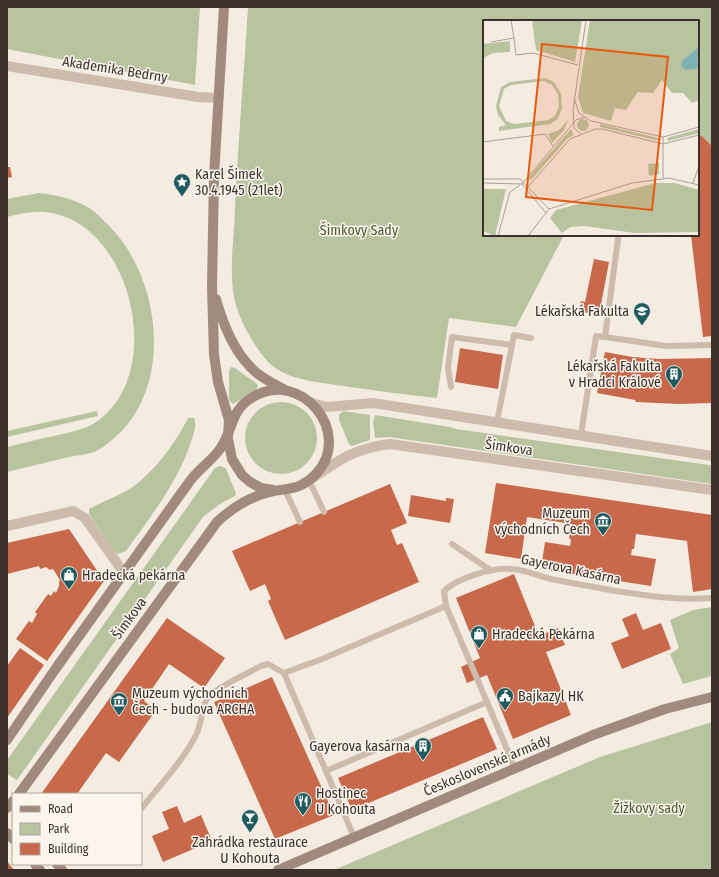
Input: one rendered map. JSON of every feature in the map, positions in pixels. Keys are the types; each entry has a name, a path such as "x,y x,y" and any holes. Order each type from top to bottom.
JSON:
{"street":[{"path":"224,7 214,176 212,286 216,368 218,382 229,420 229,430"},
{"name":"Akademika Bedrny","path":"7,66 198,97 219,98"},
{"path":"212,286 232,342 240,355 259,374 287,391"},
{"name":"Šimkova","path":"7,740 54,671 194,476 220,450 237,411 254,396 263,392 275,390 287,391 304,397 312,403 323,417 326,425 329,445 327,455 322,465 309,480"},
{"name":"Šimkova","path":"312,403 326,407 373,403 712,456"},
{"name":"Šimkova","path":"229,430 229,449 232,459 242,476 261,488 285,490"},
{"name":"Šimkova","path":"20,793 217,522 238,506 266,493 285,490 302,484 353,453 366,448 390,444 712,490"},
{"path":"7,526 73,511 85,518 124,573"},
{"name":"Československé armády","path":"278,870 593,734 637,718 712,697"}],"lane":[{"path":"605,337 618,239"},
{"path":"497,422 514,335 531,338"},
{"path":"581,436 596,336 666,346 712,345"},
{"path":"451,387 448,368 452,337 512,345"},
{"path":"309,480 324,512"},
{"path":"285,490 300,522"},
{"path":"452,544 490,570"},
{"name":"Gayerova Kasárna","path":"446,606 444,591 449,586 490,570 512,569 554,580 653,597 686,599 712,598"},
{"path":"284,673 322,659 446,606 516,768"},
{"path":"142,808 174,768 196,736 201,725 205,703 211,694 261,666 268,664 284,673 354,837"},
{"path":"326,771 487,702"}],"green space":[{"path":"7,7 200,7 195,85 7,49"},
{"name":"Šimkovy Sady","path":"248,7 712,7 712,146 701,135 699,138 699,20 483,20 483,236 563,236 516,327 449,318 437,398 301,379 282,372 274,367 261,354 239,315 234,297 232,253"},
{"path":"39,193 66,198 91,209 113,230 130,252 142,278 150,307 154,336 152,365 145,393 132,418 105,446 90,453 7,472 7,447 78,430 99,420 119,398 131,369 134,337 130,304 119,272 102,245 80,224 52,213 29,212 7,217 7,199"},
{"path":"231,367 235,368 258,386 256,391 233,404 229,400 229,371"},
{"path":"274,402 288,402 295,404 307,412 315,424 317,438 315,452 307,464 295,472 288,474 274,474 267,472 255,464 247,452 245,445 245,431 247,424 255,412 267,404"},
{"path":"97,411 98,416 7,437 7,431"},
{"path":"343,411 370,415 370,440 352,446 349,444 339,420 339,415"},
{"path":"375,415 456,429 709,465 712,466 712,484 389,437 375,438 373,422"},
{"path":"188,418 194,418 195,429 180,469 164,498 126,551 118,554 114,551 89,514 89,509 126,491 153,469 169,449"},
{"path":"219,466 226,469 236,493 235,496 220,504 203,517 17,780 7,774 7,760 215,468"},
{"path":"712,607 712,676 683,684 670,654 679,648 670,620 693,610"},
{"name":"Žižkovy sady","path":"712,722 712,870 334,870 600,757"}],"building":[{"path":"701,135 712,146 712,336 703,337 691,236 699,236 699,138"},
{"path":"7,167 10,167 12,177 7,178"},
{"path":"594,259 609,262 599,315 578,311 581,301 585,302"},
{"path":"460,348 503,355 498,389 455,382"},
{"name":"Lékařská Fakulta v Hradci Králové","path":"605,352 632,357 660,359 712,358 712,403 679,404 636,402 635,400 597,393"},
{"name":"Muzeum východních Čech","path":"496,483 712,515 712,589 693,592 687,541 636,534 634,549 632,549 631,555 656,559 651,586 541,569 545,542 570,546 571,539 569,539 572,524 527,517 521,559 485,553"},
{"path":"390,484 407,523 391,530 397,545 402,543 419,582 285,640 268,601 271,599 265,584 250,591 232,551"},
{"path":"411,495 446,501 446,498 454,499 450,523 408,516"},
{"path":"69,529 104,581 47,661 16,639 29,621 32,623 37,614 35,612 48,594 51,596 54,591 56,593 60,580 53,569 50,570 46,567 40,569 39,566 7,574 7,543"},
{"path":"514,574 539,636 558,628 565,645 546,652 571,715 513,739 487,675 467,683 461,667 480,658 456,598"},
{"path":"636,613 643,630 661,623 671,649 622,669 611,643 629,636 622,619"},
{"path":"167,618 225,658 204,688 169,664 144,701 156,710 119,762 106,753 78,793 42,793"},
{"path":"20,648 44,665 7,718 7,666"},
{"path":"272,677 334,815 275,839 214,702"},
{"name":"Gayerova kasárna","path":"483,717 497,749 352,810 338,778"},
{"path":"177,806 184,823 201,815 212,841 163,862 152,836 169,829 162,812"},
{"path":"7,861 14,870 7,870"}],"place":[{"name":"Karel Šimek 30.4.1945 (21let)","path":"182,197"},
{"name":"Lékařská Fakulta","path":"642,326"},
{"name":"Lékařská Fakulta v Hradci Králové","path":"674,389"},
{"name":"Muzeum východních Čech","path":"603,536"},
{"name":"Hradecká pekárna","path":"69,590"},
{"name":"Hradecká Pekárna","path":"479,649"},
{"name":"Bajkazyl HK","path":"505,711"},
{"name":"Muzeum východních Čech - budova ARCHA","path":"119,716"},
{"name":"Gayerova kasárna","path":"423,761"},
{"name":"Hostinec U Kohouta","path":"303,816"},
{"name":"Zahrádka restaurace U Kohouta","path":"250,833"}]}
